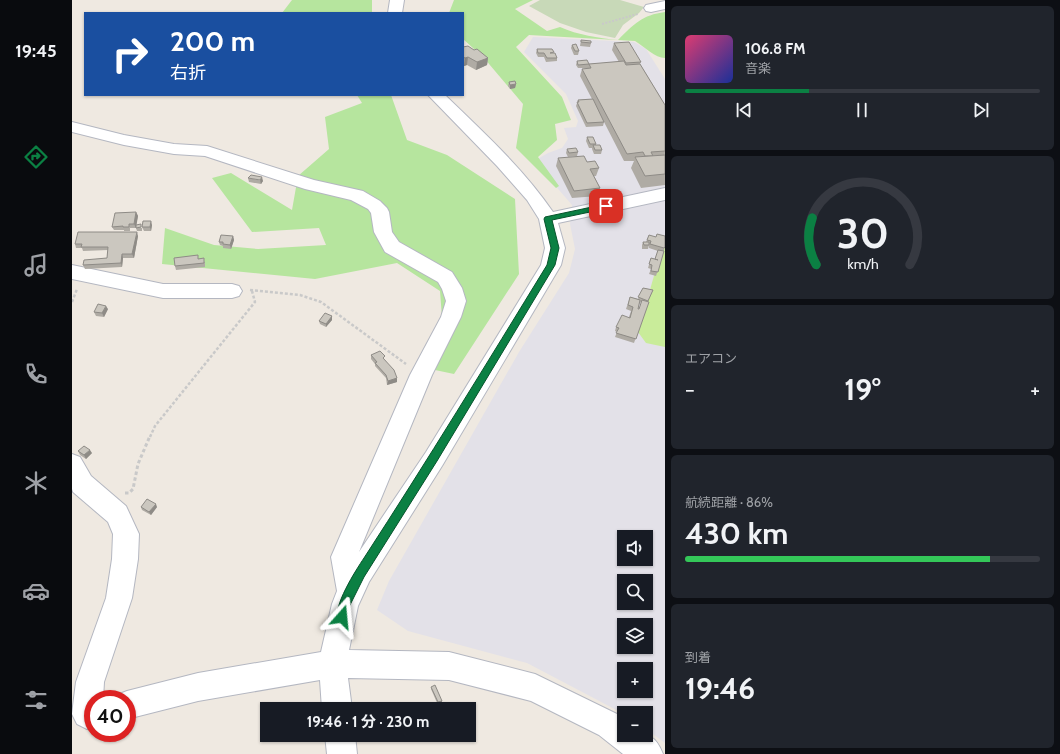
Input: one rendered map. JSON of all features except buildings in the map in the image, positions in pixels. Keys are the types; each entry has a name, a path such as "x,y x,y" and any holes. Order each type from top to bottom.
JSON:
{"street":[{"path":"395,12 397,0"},
{"path":"336,702 333,664 336,642 345,604 360,573 438,452 551,265 555,248 548,219 533,196 503,162 437,96"},
{"path":"72,126 124,140 207,152 311,185 356,196 374,205 380,212 383,232 392,247 445,277 452,288 456,301 452,317 421,376 344,557 351,592"},
{"path":"548,219 665,194"},
{"path":"72,272 163,291 221,290"},
{"path":"72,464 82,484 117,514 126,534 125,559 119,598 89,690"},
{"path":"136,703 198,688 333,664 371,663 449,666 535,688 609,725 648,754"},
{"path":"341,742 342,754"}],"path":[{"path":"602,24 632,17 658,6"},
{"path":"221,290 238,289 300,295 320,302 421,376"},
{"path":"124,493 129,493 133,490 138,464 155,426 254,302 252,291"}],"shaded area":[{"path":"533,37 634,42 646,49 665,79 665,743 653,734 653,706 617,706 617,710 527,663 408,631 377,610 389,581 519,352 569,273 575,249 570,224 572,205 534,161 548,153 562,148 568,139 564,128 576,127 578,121 566,94 524,52"}],"green space":[{"path":"292,0 372,0 372,12 283,12"},
{"path":"454,0 533,0 515,9 547,31 560,27 588,36 618,40 629,29 644,18 657,13 665,12 665,58 661,58 635,41 529,35 516,47 562,97 571,120 555,124 557,140 538,157 559,186 556,188 516,148 523,104 484,58 464,40 464,12 449,12"},
{"path":"540,0 620,0 644,7 639,13 623,25 615,38 586,32 560,23 529,6"},
{"path":"358,96 391,96 407,140 447,155 515,199 519,274 454,374 435,370 444,344 440,291 397,263 315,279 162,264 165,228 214,245 258,249 326,245 319,228 252,232 212,178 231,173 292,210 298,176 329,149 325,117 362,103"},
{"path":"665,237 665,347 646,343 638,332"}],"route":[{"path":"342,617 345,604 360,573 434,458 551,265 555,248 548,219 606,206"}]}
